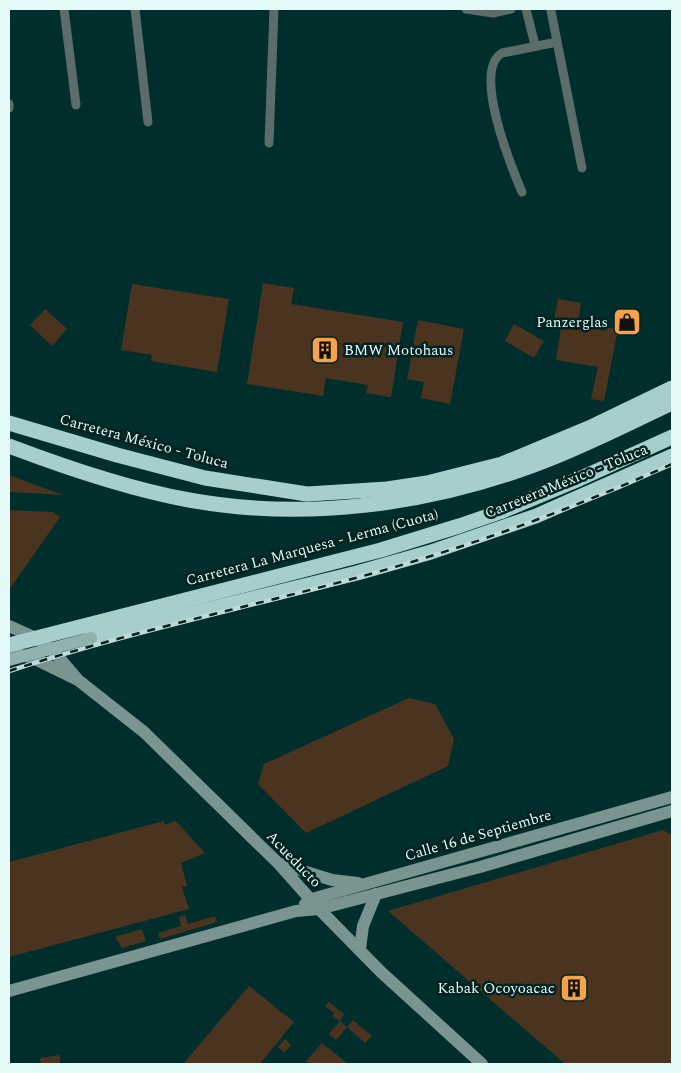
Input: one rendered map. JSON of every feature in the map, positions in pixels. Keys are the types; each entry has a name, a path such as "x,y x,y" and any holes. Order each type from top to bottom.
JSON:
{"highway":[{"name":"Carretera México - Toluca","path":"9,422 117,455 206,478 307,494 387,489 427,483 502,464 598,424 672,388"},
{"name":"Carretera La Marquesa - Lerma (Cuota)","path":"9,446 122,484 188,500 248,507 323,508 362,506 489,480 535,465 672,403"},
{"name":"Carretera La Marquesa - Lerma (Cuota)","path":"9,645 381,550 433,534 500,512 672,437"},
{"name":"Carretera México - Toluca","path":"91,638 357,573 431,552 536,516 672,456"}],"main road":[{"path":"9,626 38,639 56,653 78,680"},
{"name":"Carretera México - Toluca","path":"9,660 91,638"},
{"path":"9,652 32,658 78,680"},
{"name":"Acueducto","path":"78,680 144,732 279,864 315,904 406,997 482,1064"},
{"name":"Calle 16 de Septiembre","path":"9,991 296,911 363,884 672,797"},
{"name":"Calle 16 de Septiembre","path":"315,904 376,894 480,867 672,812"},
{"path":"279,864 332,880 363,884"},
{"path":"360,950 363,926 376,894"}],"street":[{"path":"64,9 76,106"},
{"path":"135,9 148,122"},
{"path":"269,143 274,9"},
{"path":"466,9 493,13 511,9"},
{"path":"526,9 535,45"},
{"path":"551,11 582,168"},
{"path":"522,192 501,137 490,70 496,56 502,53 557,42"}],"building":[{"name":"BMW Motohaus","path":"263,283 294,288 291,304 403,322 391,397 366,393 368,385 326,378 323,396 247,384"},
{"path":"132,284 229,299 217,372 151,361 152,355 121,350"},
{"path":"558,299 581,303 577,329 553,325"},
{"path":"45,309 67,329 52,346 30,325"},
{"name":"BMW Motohaus","path":"418,320 464,329 450,404 421,398 424,382 407,379"},
{"path":"514,324 544,341 534,358 505,341"},
{"path":"579,325 605,331 606,327 618,329 604,401 591,399 598,367 556,360 561,328 578,330"},
{"path":"9,475 63,495 9,492"},
{"path":"9,510 53,512 60,517 9,590"},
{"path":"409,698 435,704 454,739 448,766 306,833 258,784 264,764"},
{"path":"164,821 165,825 176,821 205,853 181,863 187,886 182,887 189,909 9,957 9,862"},
{"name":"Kabak Ocoyoacac","path":"663,830 672,835 672,1064 565,1064 388,911"},
{"path":"185,915 188,924 215,916 217,922 160,939 158,933 181,926 179,917"},
{"path":"142,929 146,941 122,948 115,937"},
{"path":"249,986 294,1022 260,1064 183,1064"},
{"path":"329,1002 344,1014 340,1021 333,1017 334,1013 325,1006"},
{"path":"353,1020 372,1036 365,1043 347,1027"},
{"path":"340,1021 347,1027 336,1040 329,1034"},
{"path":"285,1039 291,1045 284,1053 278,1047"},
{"path":"322,1043 348,1064 310,1064 306,1061"},
{"path":"60,1055 60,1064 41,1064 40,1058"}],"railway":[{"path":"9,671 141,633 319,588 442,553 558,512 672,464"}],"place":[{"name":"Panzerglas","path":"627,322"},
{"name":"BMW Motohaus","path":"325,350"},
{"name":"Kabak Ocoyoacac","path":"574,988"}]}
